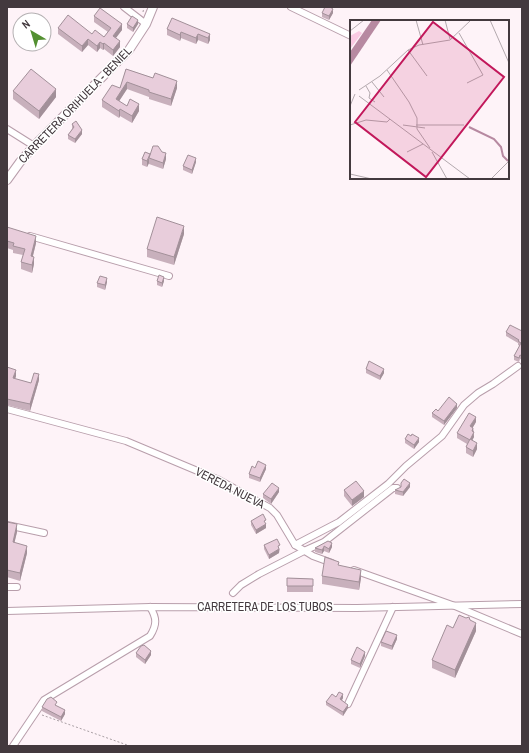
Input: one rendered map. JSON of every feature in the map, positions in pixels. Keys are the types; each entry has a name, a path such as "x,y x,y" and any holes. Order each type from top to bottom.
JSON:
{"main road":[{"name":"CARRETERA ORIHUELA - BENIEL","path":"7,180 34,146 117,64 129,50 146,24 152,7"}],"street":[{"path":"124,7 146,24"},
{"path":"291,7 350,36"},
{"path":"7,128 34,146"},
{"path":"22,234 169,276"},
{"path":"295,545 339,522 388,484 406,466 442,436 464,405 478,393 518,366"},
{"name":"VEREDA NUEVA","path":"7,409 126,441 219,480 270,508 277,515 295,545 314,556 338,565"},
{"path":"233,593 241,585 304,551 324,542 393,488 397,488"},
{"path":"7,525 44,533"},
{"path":"345,567 455,606 522,634"},
{"path":"7,587 17,587"},
{"name":"CARRETERA DE LOS TUBOS","path":"7,611 150,607 393,607 522,604"},
{"path":"13,746 44,700 150,636 155,628 155,616 150,607"},
{"path":"348,704 393,607"}],"path":[{"path":"35,713 130,746"}],"building":[{"path":"325,7 330,7 333,9 329,16 322,13"},
{"path":"100,8 122,24 113,36 120,41 113,50 104,43 103,44 100,42 97,46 88,39 82,46 58,28 68,15 92,34 95,30 104,37 111,28 94,16"},
{"path":"132,16 138,20 133,28 127,24"},
{"path":"172,18 210,34 208,38 198,34 196,38 181,32 180,35 167,29"},
{"path":"31,69 56,89 39,111 13,91"},
{"path":"126,69 153,78 155,73 177,81 171,99 149,92 149,90 127,82 116,99 127,106 130,99 139,104 132,116 120,109 119,111 102,100 112,85 120,88"},
{"path":"76,121 82,130 75,139 68,135 74,127 72,124"},
{"path":"153,146 158,146 162,152 166,153 163,163 149,158"},
{"path":"145,152 150,154 147,161 142,159"},
{"path":"188,155 196,158 192,170 183,166"},
{"path":"157,217 184,226 174,257 147,249"},
{"path":"7,227 36,236 31,256 34,257 32,265 21,262 25,249 13,246 14,243 7,241"},
{"path":"159,275 164,277 162,283 157,281"},
{"path":"100,276 107,278 105,285 97,283"},
{"path":"510,325 522,331 522,356 520,355 519,358 514,356 521,343 518,341 519,340 506,332"},
{"path":"369,361 384,369 380,376 366,369"},
{"path":"7,367 16,370 13,378 31,383 34,373 39,374 30,404 7,399"},
{"path":"449,397 457,404 444,421 432,413 436,409 438,411"},
{"path":"469,413 476,417 470,426 473,428 472,431 474,432 470,440 457,433"},
{"path":"408,434 411,436 412,434 419,438 414,445 405,439"},
{"path":"470,439 477,443 473,451 466,447"},
{"path":"258,461 266,465 260,478 249,474 252,466 255,468"},
{"path":"404,479 410,483 403,492 395,490 401,487 401,483"},
{"path":"356,481 364,491 352,500 344,490"},
{"path":"272,483 279,488 271,499 263,494"},
{"path":"263,514 266,524 256,530 251,521"},
{"path":"7,522 17,524 13,542 27,546 20,573 7,570"},
{"path":"277,539 280,545 278,546 279,549 269,555 264,545"},
{"path":"328,541 332,543 329,549 324,546 322,550 315,548"},
{"path":"325,557 339,562 338,565 361,570 359,582 322,576"},
{"path":"287,578 313,579 313,586 287,586"},
{"path":"459,615 466,618 469,617 470,620 476,623 455,670 432,660 447,625 453,628"},
{"path":"386,631 397,635 392,646 381,642"},
{"path":"144,645 151,651 145,660 136,653 141,646"},
{"path":"357,647 365,652 360,664 351,660"},
{"path":"339,692 343,694 340,699 348,705 343,712 326,702 332,694 336,697"},
{"path":"51,697 57,702 55,705 65,710 61,717 42,707 47,699"}]}
